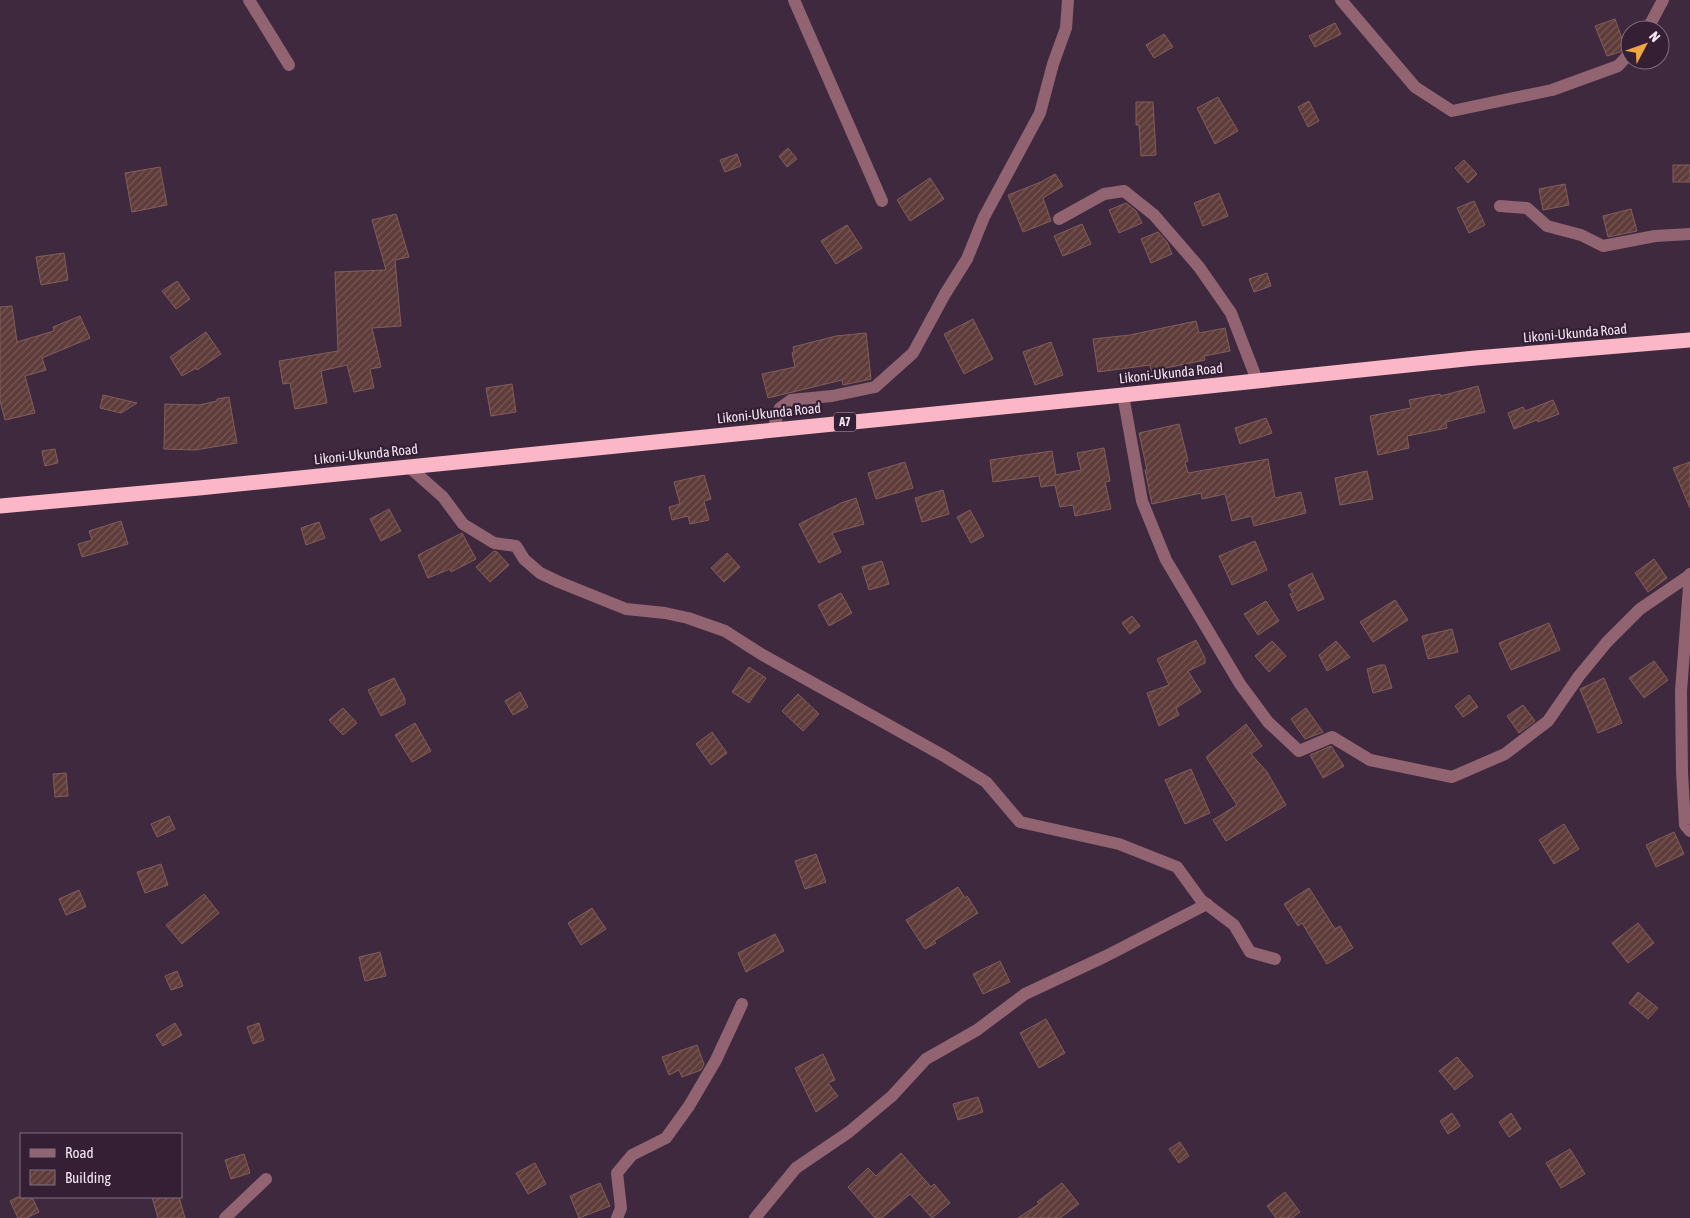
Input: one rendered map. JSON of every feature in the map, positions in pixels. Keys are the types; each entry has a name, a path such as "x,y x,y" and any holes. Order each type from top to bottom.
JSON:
{"highway":[{"name":"Likoni-Ukunda Road","path":"0,506 1123,395 1475,358 1690,340"}],"street":[{"path":"249,0 289,65"},
{"path":"794,0 882,201"},
{"path":"773,429 780,408 791,400 832,396 875,387 913,354 944,294 967,259 984,217 1040,113 1053,64 1066,28 1068,0"},
{"path":"1341,0 1416,87 1452,111 1552,90 1620,64"},
{"path":"1652,20 1663,0"},
{"path":"1059,219 1104,194 1124,191 1154,214 1199,267 1231,313 1257,380"},
{"path":"1500,206 1527,208 1547,226 1581,236 1603,246 1655,236 1690,234"},
{"path":"1123,395 1142,501 1166,560 1240,684 1268,722 1299,751 1332,737 1370,760 1452,777 1470,770 1505,754 1548,721 1579,676 1640,609 1690,575"},
{"path":"408,466 443,497 462,524 494,543 516,546 524,558 540,573 626,609 665,613 688,618 725,631 761,654 919,742 986,782 1020,822 1119,844 1177,868 1201,900 1234,925 1250,952 1275,959"},
{"path":"1690,575 1681,691 1685,825 1690,832"},
{"path":"755,1218 796,1168 849,1132 892,1096 926,1058 977,1030 1025,994 1106,956 1207,904"},
{"path":"617,1218 621,1208 617,1173 632,1156 666,1138 672,1130 689,1106 716,1060 742,1004"},
{"path":"225,1218 266,1179"}],"building":[{"path":"1615,19 1620,33 1620,52 1607,56 1595,26"},
{"path":"1335,23 1341,34 1315,47 1309,36"},
{"path":"1164,34 1173,47 1154,58 1146,45"},
{"path":"1218,97 1238,131 1215,144 1197,108"},
{"path":"1309,101 1319,121 1308,127 1298,107"},
{"path":"1136,102 1153,102 1156,155 1141,156 1139,125 1136,125"},
{"path":"788,148 797,159 787,167 779,156"},
{"path":"737,154 741,166 725,172 720,160"},
{"path":"1464,160 1477,174 1468,183 1455,168"},
{"path":"1673,165 1690,165 1690,182 1673,182"},
{"path":"160,167 167,205 132,212 125,173"},
{"path":"1055,174 1063,186 1043,198 1051,221 1023,232 1008,195 1041,182"},
{"path":"930,178 944,199 910,221 897,200"},
{"path":"1565,184 1569,205 1543,210 1539,189"},
{"path":"1219,193 1228,216 1203,226 1194,203"},
{"path":"1474,201 1485,225 1469,233 1457,208"},
{"path":"1126,203 1136,211 1142,223 1119,233 1109,210"},
{"path":"1631,209 1637,231 1608,237 1603,216"},
{"path":"396,214 409,257 395,260 401,326 372,328 381,367 370,369 374,388 354,392 347,365 321,371 327,403 295,409 290,383 283,384 279,361 338,351 335,272 386,270 372,220"},
{"path":"1082,224 1091,244 1063,256 1054,236"},
{"path":"847,225 862,248 836,264 821,241"},
{"path":"1158,232 1167,242 1172,254 1151,263 1141,239"},
{"path":"64,253 68,280 41,285 36,257"},
{"path":"1267,273 1271,286 1254,292 1249,279"},
{"path":"177,281 190,299 176,309 162,291"},
{"path":"12,306 17,342 54,331 53,327 80,316 90,338 42,358 46,370 25,376 35,413 5,420 0,401 0,307"},
{"path":"973,319 993,359 964,374 944,334"},
{"path":"1196,321 1199,333 1225,328 1230,351 1204,356 1205,360 1151,371 1150,365 1098,372 1093,339 1130,335"},
{"path":"206,332 221,354 197,370 196,368 182,376 170,357"},
{"path":"866,333 871,379 843,385 842,380 768,398 762,374 795,367 792,353 794,352 793,347 836,336"},
{"path":"1051,342 1063,375 1035,385 1023,352"},
{"path":"512,384 516,412 491,416 486,388"},
{"path":"1478,386 1485,412 1446,422 1447,428 1407,436 1409,448 1378,455 1370,416 1411,408 1409,400 1440,394 1441,396"},
{"path":"103,395 137,403 121,413 100,408"},
{"path":"229,397 237,443 195,450 164,449 165,404 199,405"},
{"path":"1553,400 1559,414 1514,429 1508,413 1523,407 1525,411"},
{"path":"1266,418 1272,433 1240,444 1235,428"},
{"path":"1179,424 1188,461 1185,462 1188,473 1268,459 1275,498 1301,492 1306,513 1254,526 1251,516 1232,521 1225,494 1202,499 1201,493 1152,504 1139,433"},
{"path":"1104,448 1110,481 1105,482 1111,509 1075,516 1073,505 1060,507 1055,485 1041,487 1039,476 993,482 990,460 1052,451 1056,475 1081,470 1077,453"},
{"path":"55,449 58,463 45,466 42,451"},
{"path":"905,462 913,488 876,499 868,473"},
{"path":"1690,462 1690,508 1673,468"},
{"path":"1367,471 1373,499 1340,505 1335,478"},
{"path":"704,475 711,499 704,501 709,520 690,524 688,516 672,520 669,507 680,504 674,482"},
{"path":"943,490 949,514 922,522 915,498"},
{"path":"856,498 864,524 832,533 841,552 819,563 799,524 841,503"},
{"path":"389,509 401,531 381,541 370,519"},
{"path":"970,510 984,536 971,543 957,517"},
{"path":"121,521 128,544 82,557 78,544 92,540 89,531"},
{"path":"319,522 325,538 306,545 301,528"},
{"path":"462,533 476,559 451,572 450,569 428,578 418,555"},
{"path":"1255,541 1267,570 1232,585 1219,556"},
{"path":"494,551 509,565 490,582 476,567"},
{"path":"727,553 740,567 724,582 711,568"},
{"path":"1654,559 1667,578 1648,592 1635,573"},
{"path":"882,561 889,584 869,590 862,567"},
{"path":"1312,573 1324,599 1298,611 1290,594 1293,593 1288,585"},
{"path":"841,593 852,613 829,626 818,605"},
{"path":"1395,600 1408,620 1373,642 1360,622"},
{"path":"1266,601 1279,621 1258,635 1244,614"},
{"path":"1132,616 1140,626 1130,634 1122,623"},
{"path":"1549,623 1560,650 1511,670 1499,643"},
{"path":"1452,629 1458,652 1428,659 1422,636"},
{"path":"1196,640 1205,658 1205,663 1188,671 1201,692 1176,708 1179,715 1159,726 1147,693 1169,685 1157,659"},
{"path":"1272,641 1286,656 1269,672 1255,656"},
{"path":"1336,641 1350,657 1327,671 1319,655"},
{"path":"1654,661 1668,680 1644,698 1629,678"},
{"path":"1385,665 1392,688 1373,693 1367,669"},
{"path":"749,667 766,678 749,703 732,692"},
{"path":"394,678 405,699 405,704 381,716 368,690"},
{"path":"1604,678 1622,723 1598,733 1580,689"},
{"path":"520,692 528,707 513,715 505,701"},
{"path":"798,694 819,714 803,731 782,711"},
{"path":"1469,695 1478,707 1463,717 1455,706"},
{"path":"1523,705 1535,721 1519,733 1507,716"},
{"path":"343,708 357,723 343,735 329,720"},
{"path":"1306,708 1323,732 1305,739 1291,719"},
{"path":"415,723 431,751 412,762 395,735"},
{"path":"1246,724 1262,746 1251,754 1267,772 1286,805 1226,841 1213,820 1237,805 1206,757"},
{"path":"712,732 727,753 711,765 696,744"},
{"path":"1331,746 1344,766 1323,778 1310,755"},
{"path":"1191,769 1210,813 1185,824 1165,780"},
{"path":"66,773 68,796 55,797 53,774"},
{"path":"169,816 175,829 157,837 151,824"},
{"path":"1564,824 1579,849 1554,864 1539,840"},
{"path":"1674,832 1684,854 1656,867 1646,845"},
{"path":"816,854 826,882 805,889 795,861"},
{"path":"161,864 168,885 145,893 137,872"},
{"path":"958,887 965,898 967,896 978,913 934,941 936,943 925,949 906,920"},
{"path":"1309,888 1335,929 1340,926 1353,948 1327,964 1302,923 1298,926 1284,904"},
{"path":"79,890 86,907 66,915 59,899"},
{"path":"204,894 219,913 182,944 166,925"},
{"path":"592,908 606,929 581,945 568,923"},
{"path":"1638,923 1654,943 1628,963 1612,943"},
{"path":"775,934 784,951 746,972 738,953"},
{"path":"380,952 386,976 365,981 359,957"},
{"path":"1000,961 1010,982 983,994 973,974"},
{"path":"177,971 183,986 171,990 165,976"},
{"path":"1638,992 1658,1008 1648,1019 1629,1003"},
{"path":"1046,1019 1065,1053 1039,1068 1020,1033"},
{"path":"175,1023 182,1035 163,1046 156,1035"},
{"path":"259,1023 264,1040 253,1044 247,1027"},
{"path":"697,1045 704,1064 701,1070 682,1077 679,1070 669,1075 662,1057"},
{"path":"823,1054 835,1080 828,1083 838,1096 816,1112 795,1068"},
{"path":"1457,1057 1473,1076 1455,1090 1439,1071"},
{"path":"978,1097 983,1112 958,1120 953,1104"},
{"path":"1452,1113 1460,1126 1448,1134 1440,1121"},
{"path":"1511,1113 1521,1129 1509,1137 1499,1122"},
{"path":"1180,1142 1189,1156 1179,1163 1169,1149"},
{"path":"1570,1149 1585,1174 1561,1188 1546,1163"},
{"path":"901,1153 931,1187 934,1184 950,1203 932,1218 910,1194 882,1218 875,1218 848,1187 868,1168 876,1176"},
{"path":"244,1154 250,1173 231,1179 225,1160"},
{"path":"535,1163 546,1184 528,1194 516,1173"},
{"path":"600,1183 610,1206 579,1218 570,1196"},
{"path":"1062,1183 1079,1204 1060,1218 1018,1218 1039,1204 1037,1202"},
{"path":"1285,1192 1300,1212 1292,1218 1276,1218 1267,1206"},
{"path":"18,1197 32,1198 39,1212 26,1218 18,1218 10,1201"},
{"path":"152,1198 179,1198 185,1218 158,1218"}]}
